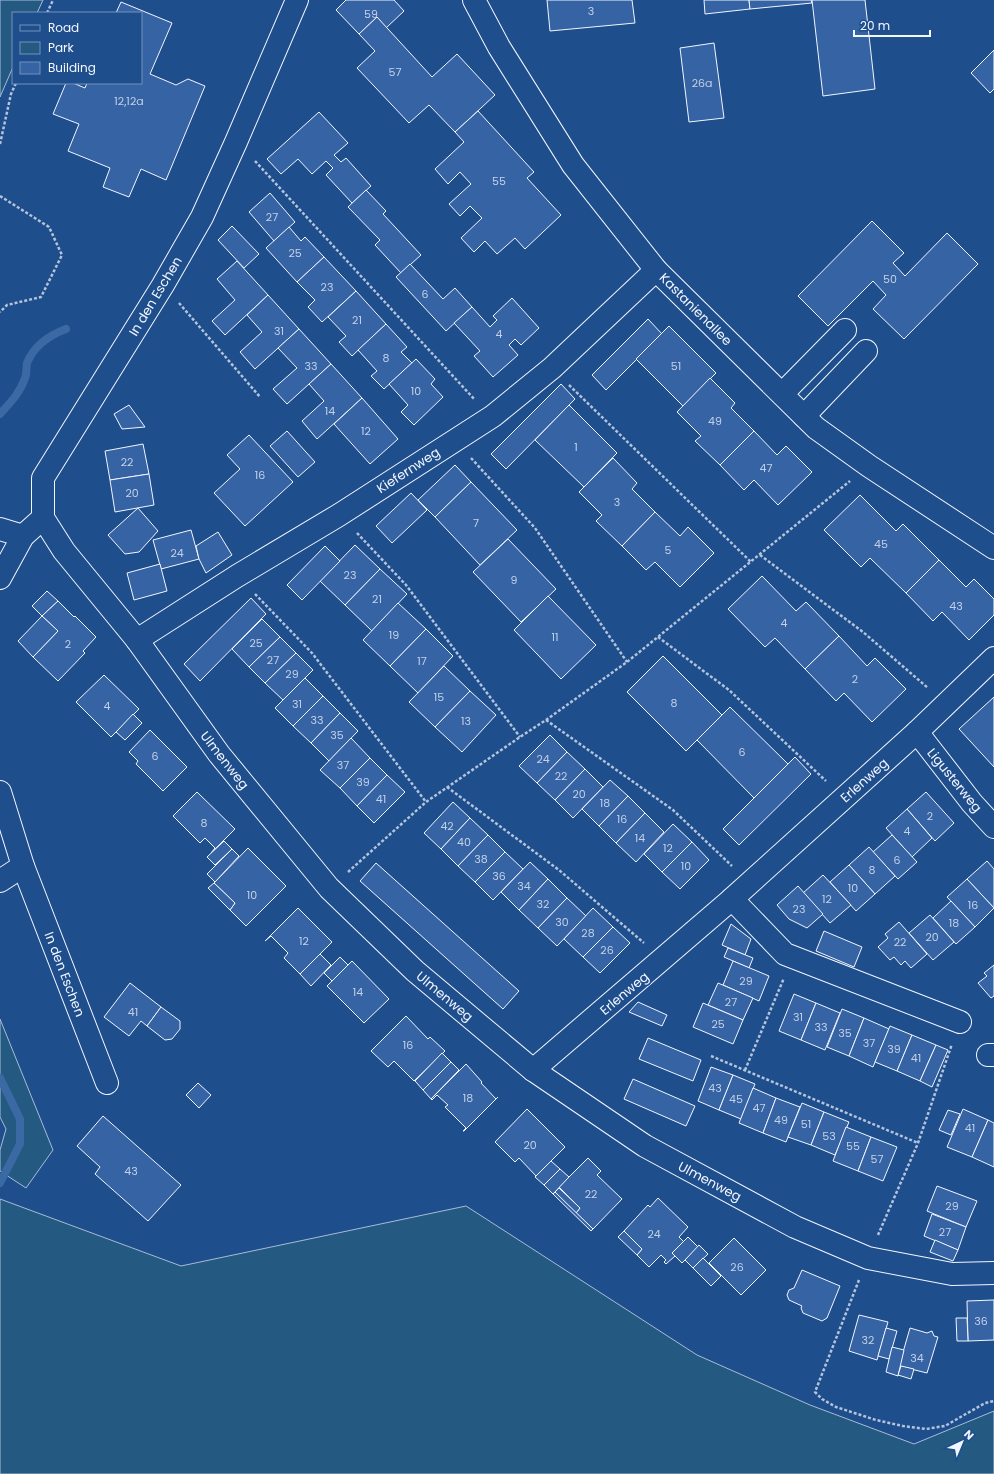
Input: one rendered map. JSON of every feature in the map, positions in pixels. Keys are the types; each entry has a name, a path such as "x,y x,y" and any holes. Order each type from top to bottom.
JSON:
{"street":[{"name":"In den Eschen","path":"42,518 43,478 163,285 202,217 297,0"},
{"name":"Kastanienallee","path":"474,0 499,47 573,165 656,270 816,428 869,466 992,544"},
{"name":"Kiefernweg","path":"137,640 237,576 339,515 493,416 552,368 656,270"},
{"path":"782,394 845,330"},
{"path":"804,416 866,351"},
{"path":"0,578 23,536 42,518"},
{"name":"Ulmenweg","path":"42,518 64,551 137,640 219,754 329,888 415,971 533,1070 645,1146 795,1227 868,1258 952,1274 994,1273"},
{"path":"0,529 23,536"},
{"name":"Erlenweg","path":"533,1070 750,883 917,732 994,658"},
{"name":"Ligusterweg","path":"917,732 972,803 994,827"},
{"name":"In den Eschen","path":"0,792 23,866 107,1083"},
{"path":"0,881 23,866"},
{"path":"732,899 785,954 960,1022"}],"path":[{"path":"47,12 53,0"},
{"path":"0,144 11,94 16,84"},
{"path":"236,142 274,181 472,398 493,416"},
{"path":"0,196 49,227 62,255 41,297 7,305 0,312"},
{"path":"163,285 260,397"},
{"path":"552,368 751,562"},
{"path":"454,440 536,528 627,662"},
{"path":"329,888 426,802 546,720 627,662 869,466"},
{"path":"339,515 406,585 520,737"},
{"path":"760,555 863,632 947,704"},
{"path":"237,576 312,653 426,802"},
{"path":"658,637 729,690 844,798"},
{"path":"546,720 673,810 750,883"},
{"path":"447,787 559,870 663,959"},
{"path":"745,1070 793,958"},
{"path":"960,1022 918,1143 868,1258 815,1392 822,1399 836,1407 876,1420 926,1429 945,1426 984,1403 994,1401"},
{"path":"711,1056 918,1143"}],"green space":[{"path":"0,0 43,0 37,12 12,12 12,69 0,97"},
{"path":"0,1019 53,1150 26,1188 0,1171 0,1150 6,1129 0,1117"},
{"path":"0,1199 181,1266 466,1206 697,1355 810,1405 914,1444 994,1411 994,1474 0,1474"}],"building":[{"path":"346,0 394,0 404,11 386,28 377,17 359,34 336,10"},
{"path":"547,0 632,0 635,23 550,31"},
{"path":"704,0 749,0 750,9 705,14"},
{"path":"749,0 811,0 812,3 750,9"},
{"path":"812,0 865,0 875,89 823,96"},
{"path":"121,2 172,23 150,74 176,85 188,79 205,86 166,180 141,169 129,197 103,187 110,168 68,151 79,124 53,114 66,84 75,84 85,88 87,84 142,84 142,12 116,12"},
{"path":"377,17 432,77 457,54 495,95 455,132 429,105 409,123 357,68 375,51 359,34"},
{"path":"714,43 724,118 689,122 680,48"},
{"path":"994,50 994,89 990,93 971,73"},
{"path":"478,111 534,172 527,178 561,215 525,249 515,238 497,254 485,241 474,252 461,238 482,218 470,206 460,216 449,204 471,184 460,172 448,184 435,169 464,142 455,132"},
{"path":"319,112 348,143 334,155 341,162 346,158 371,186 352,203 326,175 333,168 326,161 312,174 298,159 281,174 267,159"},
{"path":"366,190 386,211 383,214 421,255 401,273 375,245 380,240 348,207"},
{"path":"270,193 295,222 274,241 249,212"},
{"path":"872,221 904,253 893,263 905,276 947,233 978,264 904,339 873,309 886,295 873,281 828,326 798,296"},
{"path":"232,226 259,254 244,268 218,240"},
{"path":"289,227 301,241 305,237 324,257 297,282 266,248"},
{"path":"324,257 356,291 322,322 308,307 315,300 297,282"},
{"path":"237,261 268,295 225,335 212,321 235,300 217,279"},
{"path":"410,264 443,299 455,288 472,307 446,331 396,277"},
{"path":"356,291 386,324 352,356 339,342 346,336 328,317"},
{"path":"268,295 299,329 255,369 240,352 262,332 247,315"},
{"path":"512,298 539,328 521,345 515,339 509,345 518,355 493,377 474,356 480,351 454,323 472,307 490,327 497,320 493,316"},
{"path":"648,319 662,334 606,390 592,375"},
{"path":"386,324 407,347 401,352 412,363 384,389 371,376 377,371 358,350"},
{"path":"669,326 716,373 683,406 636,359"},
{"path":"299,329 331,364 287,404 273,389 297,368 278,348"},
{"path":"416,359 435,379 431,384 443,397 414,425 401,412 408,405 389,384"},
{"path":"331,364 362,398 317,439 302,421 324,401 309,384"},
{"path":"710,378 735,403 731,408 754,431 720,465 695,441 701,436 677,412"},
{"path":"561,384 575,399 506,469 491,454"},
{"path":"362,398 398,439 370,464 334,424"},
{"path":"129,405 145,427 122,429 114,414"},
{"path":"569,405 617,453 584,487 535,440"},
{"path":"287,431 315,462 298,477 270,446"},
{"path":"754,431 777,455 786,446 812,472 778,505 754,480 744,490 720,465"},
{"path":"249,435 293,482 245,526 214,493 240,469 227,455"},
{"path":"143,444 149,474 110,480 105,451"},
{"path":"613,458 637,483 632,489 655,512 622,546 596,521 602,515 579,492"},
{"path":"455,465 471,482 435,517 418,500"},
{"path":"149,474 154,505 115,512 110,480"},
{"path":"471,482 517,530 480,565 435,517"},
{"path":"411,493 427,510 392,543 376,526"},
{"path":"860,495 896,531 903,524 939,560 906,593 870,558 861,567 824,530"},
{"path":"138,508 158,531 139,552 125,554 108,535"},
{"path":"655,512 680,536 688,527 714,553 680,587 655,562 646,570 622,546"},
{"path":"191,530 199,559 161,569 153,540"},
{"path":"218,532 232,555 206,573 199,559 196,546"},
{"path":"508,539 556,589 521,622 473,572"},
{"path":"355,545 380,569 345,605 320,581"},
{"path":"325,546 340,561 302,600 287,585"},
{"path":"939,560 966,587 974,579 994,599 994,615 969,640 942,612 933,621 906,593"},
{"path":"160,564 167,591 134,600 127,573"},
{"path":"380,569 407,594 372,631 345,605"},
{"path":"762,576 796,611 806,602 839,636 805,669 775,638 765,647 728,609"},
{"path":"47,591 58,601 42,616 32,606"},
{"path":"548,596 596,645 561,679 514,630"},
{"path":"251,598 266,614 200,681 184,664"},
{"path":"58,601 96,637 83,651 85,653 58,681 33,657 58,631 42,616"},
{"path":"398,603 426,629 390,666 363,640"},
{"path":"42,616 58,631 33,657 18,641"},
{"path":"262,619 280,637 249,667 232,649"},
{"path":"426,629 453,656 418,693 390,666"},
{"path":"839,636 867,666 875,658 906,689 872,722 844,693 836,701 805,669"},
{"path":"280,637 296,653 265,683 249,667"},
{"path":"296,653 313,670 283,700 265,683"},
{"path":"663,656 722,715 686,751 627,692"},
{"path":"444,666 470,691 435,727 409,702"},
{"path":"104,675 139,709 111,737 76,702"},
{"path":"305,678 323,696 293,726 275,708"},
{"path":"470,691 496,715 462,752 435,727"},
{"path":"323,696 340,713 311,743 293,726"},
{"path":"994,697 994,767 959,729"},
{"path":"730,707 788,764 754,798 697,740"},
{"path":"340,713 358,731 329,761 311,743"},
{"path":"133,714 142,723 125,740 116,732"},
{"path":"150,730 187,767 163,791 136,764 138,761 129,752"},
{"path":"550,735 567,752 537,783 519,766"},
{"path":"351,738 370,758 340,788 320,770"},
{"path":"567,752 585,769 555,800 537,783"},
{"path":"795,757 811,774 739,845 723,829"},
{"path":"370,758 387,775 357,806 340,788"},
{"path":"585,769 603,787 573,818 555,800"},
{"path":"387,775 405,792 374,823 357,806"},
{"path":"610,780 628,796 599,826 582,809"},
{"path":"197,792 235,829 211,853 215,848 205,838 200,843 173,816"},
{"path":"926,792 954,823 935,841 907,809"},
{"path":"628,796 645,813 616,843 599,826"},
{"path":"453,802 470,818 441,849 424,833"},
{"path":"907,809 932,838 912,857 886,828"},
{"path":"645,813 664,832 636,862 616,843"},
{"path":"470,818 488,835 458,866 441,849"},
{"path":"673,824 692,842 662,872 644,854"},
{"path":"488,835 505,852 475,882 458,866"},
{"path":"892,835 917,862 898,879 873,852"},
{"path":"224,841 232,849 215,865 207,857"},
{"path":"692,842 709,860 680,889 662,872"},
{"path":"869,847 895,876 875,894 849,865"},
{"path":"248,848 286,886 246,926 230,910 235,903 214,883"},
{"path":"232,849 239,856 215,882 207,874"},
{"path":"505,852 523,869 493,900 475,882"},
{"path":"987,861 994,869 994,908 967,879"},
{"path":"530,862 548,879 519,910 501,892"},
{"path":"376,863 519,991 503,1009 360,881"},
{"path":"849,865 875,894 856,911 830,882"},
{"path":"823,875 851,905 830,923 803,893"},
{"path":"548,879 567,898 538,928 519,910"},
{"path":"967,879 994,908 975,927 947,897"},
{"path":"214,883 235,903 230,910 208,888"},
{"path":"798,886 823,914 807,928 789,919 777,905"},
{"path":"567,898 586,916 557,946 538,928"},
{"path":"951,901 975,927 956,944 933,918"},
{"path":"298,908 332,942 300,974 284,958 288,953 271,936 265,941"},
{"path":"593,908 613,927 583,957 564,939"},
{"path":"930,915 954,942 933,960 909,933"},
{"path":"899,922 927,954 911,968 905,961 901,965 894,957 890,960 878,947 888,938 885,934"},
{"path":"731,924 751,939 745,955 722,945"},
{"path":"613,927 630,943 600,973 583,957"},
{"path":"824,931 862,947 854,967 816,951"},
{"path":"728,948 753,958 749,968 724,957"},
{"path":"320,954 331,965 311,986 300,974"},
{"path":"340,957 348,965 332,981 324,973"},
{"path":"352,961 389,999 364,1023 327,986"},
{"path":"733,961 769,976 759,1001 723,985"},
{"path":"994,965 994,996 991,998 978,983 987,976 984,973"},
{"path":"130,983 161,1007 147,1026 141,1021 129,1036 104,1017"},
{"path":"718,983 753,998 743,1020 708,1005"},
{"path":"794,994 816,1003 801,1040 779,1031"},
{"path":"638,1002 667,1015 662,1026 629,1012"},
{"path":"703,1003 743,1020 733,1044 693,1027"},
{"path":"816,1003 840,1013 825,1050 801,1040"},
{"path":"161,1007 180,1021 180,1029 172,1039 165,1040 147,1026"},
{"path":"842,1009 864,1018 849,1056 827,1047"},
{"path":"406,1016 428,1039 430,1037 445,1051 414,1081 394,1061 388,1067 371,1051"},
{"path":"864,1018 889,1029 873,1067 849,1056"},
{"path":"890,1026 912,1035 897,1071 875,1062"},
{"path":"912,1035 936,1045 920,1081 897,1071"},
{"path":"648,1038 701,1060 693,1081 639,1059"},
{"path":"936,1045 948,1050 932,1087 920,1081"},
{"path":"442,1053 451,1062 423,1090 415,1081"},
{"path":"451,1062 459,1070 431,1099 423,1090"},
{"path":"466,1064 496,1099 463,1131 466,1128 445,1107 448,1105 437,1095 432,1100 431,1099"},
{"path":"711,1067 733,1075 719,1110 698,1101"},
{"path":"733,1075 755,1084 741,1119 719,1110"},
{"path":"633,1079 695,1106 686,1126 624,1099"},
{"path":"198,1083 211,1095 199,1108 186,1095"},
{"path":"753,1088 776,1098 763,1133 739,1123"},
{"path":"776,1098 800,1107 786,1142 763,1133"},
{"path":"802,1103 824,1112 811,1145 788,1137"},
{"path":"527,1109 565,1147 536,1176 519,1158 515,1162 495,1142"},
{"path":"963,1109 988,1120 972,1157 947,1147"},
{"path":"948,1110 960,1114 951,1135 939,1130"},
{"path":"824,1112 849,1122 835,1155 811,1145"},
{"path":"103,1116 181,1185 148,1221 95,1174 100,1167 77,1146"},
{"path":"988,1120 994,1123 994,1167 972,1157"},
{"path":"846,1127 871,1137 858,1171 833,1161"},
{"path":"871,1137 897,1147 883,1181 858,1171"},
{"path":"588,1158 601,1171 597,1175 622,1199 593,1229 576,1213 580,1208 559,1187"},
{"path":"551,1161 560,1169 544,1185 535,1177"},
{"path":"560,1169 569,1177 553,1194 544,1185"},
{"path":"937,1186 977,1201 966,1227 927,1211"},
{"path":"559,1188 580,1208 576,1213 555,1192"},
{"path":"555,1192 593,1229 591,1231 553,1194"},
{"path":"658,1198 688,1227 679,1237 684,1242 672,1253 675,1256 666,1264 664,1262 666,1260 661,1255 649,1267 637,1255 642,1249 624,1231 648,1205 650,1207"},
{"path":"932,1214 966,1227 958,1250 924,1236"},
{"path":"624,1231 642,1249 637,1255 618,1237"},
{"path":"688,1237 698,1247 682,1263 672,1253"},
{"path":"734,1238 766,1270 741,1295 709,1263"},
{"path":"935,1240 958,1250 953,1261 930,1252"},
{"path":"699,1245 708,1254 693,1268 685,1260"},
{"path":"703,1258 721,1276 711,1286 693,1268"},
{"path":"802,1270 840,1286 827,1318 822,1321 803,1313 801,1308 802,1306 789,1300 787,1295 789,1290 794,1288"},
{"path":"994,1300 994,1340 968,1341 967,1301"},
{"path":"859,1315 888,1322 877,1360 849,1351"},
{"path":"956,1318 967,1318 968,1341 957,1341"},
{"path":"886,1328 897,1331 889,1359 878,1356"},
{"path":"910,1328 927,1333 932,1331 934,1336 938,1337 927,1373 899,1366"},
{"path":"892,1347 904,1350 898,1376 886,1372"},
{"path":"901,1366 914,1369 911,1379 898,1375"}],"waterway":[{"path":"0,414 14,398 23,383 26,376 27,363 34,351 48,338 66,329"},
{"path":"0,1078 20,1119 20,1144 0,1183"}]}
